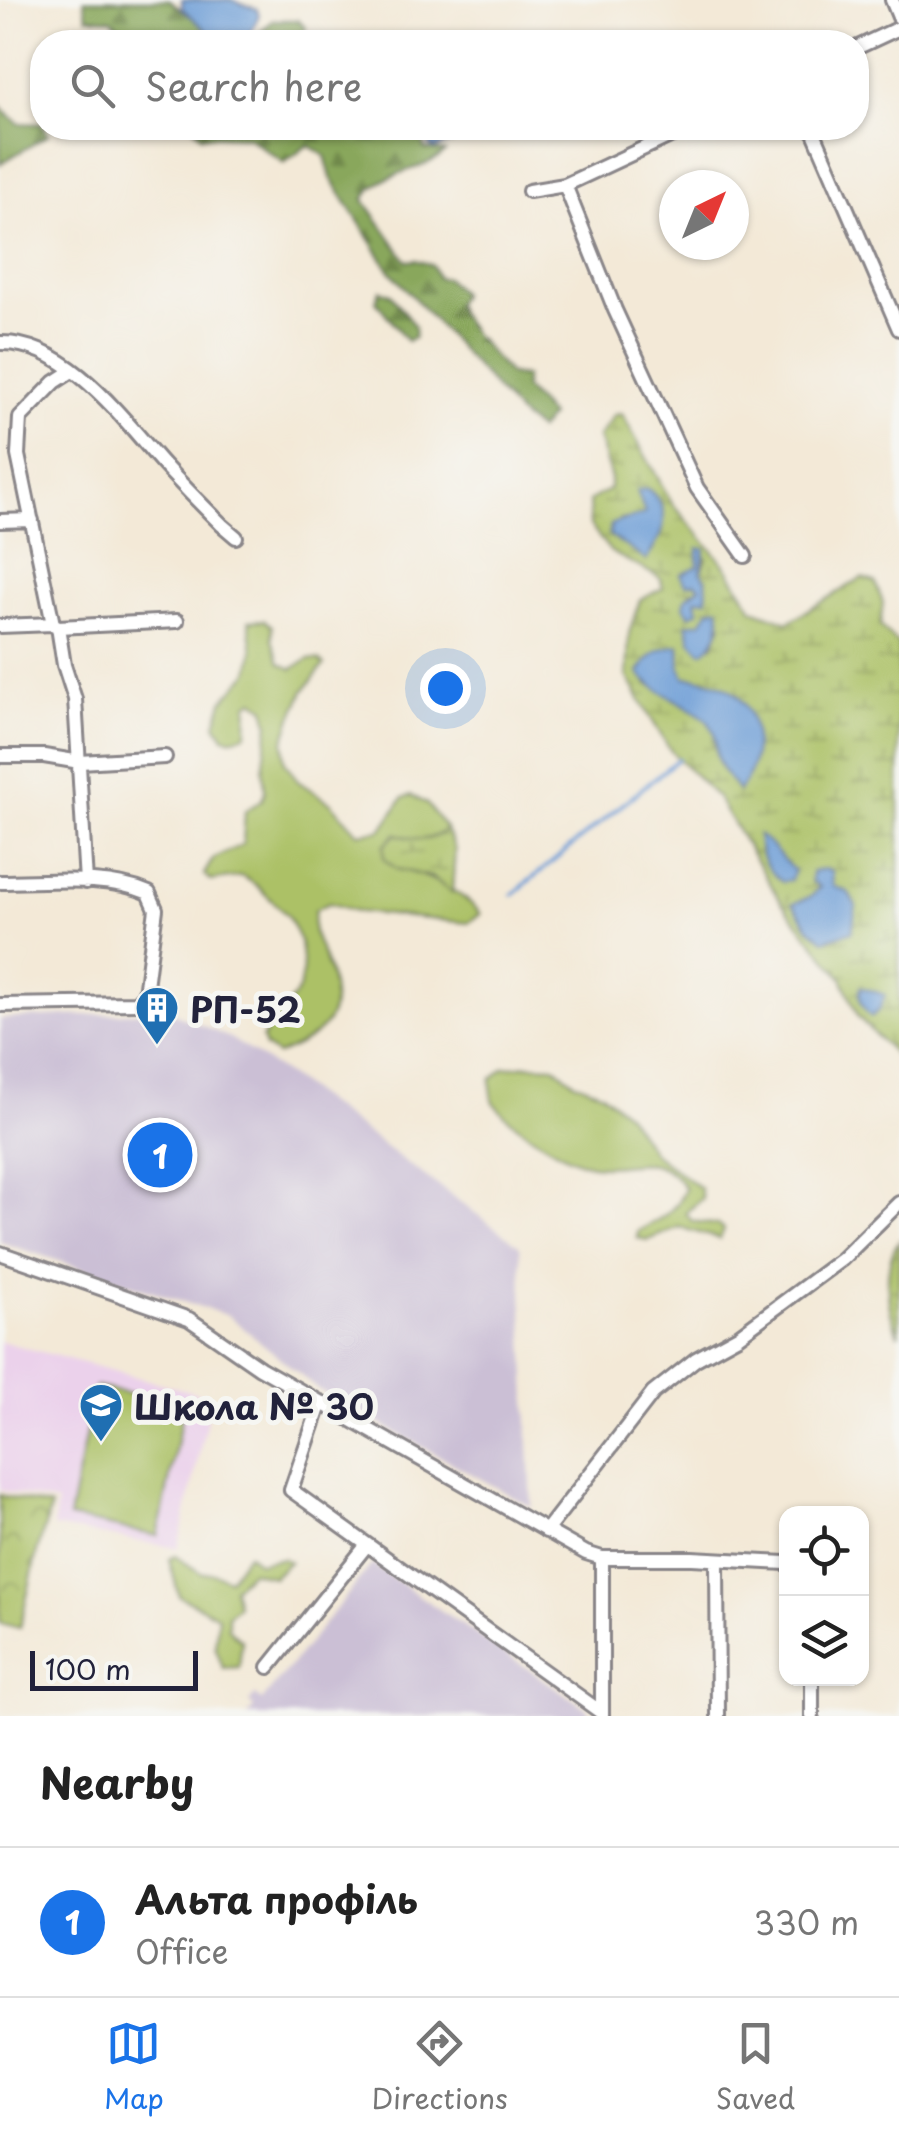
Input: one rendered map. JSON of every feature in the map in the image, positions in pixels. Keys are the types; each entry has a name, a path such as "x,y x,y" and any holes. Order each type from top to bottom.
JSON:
{"street":[{"path":"892,0 899,17"},
{"path":"869,42 899,28"},
{"path":"529,190 565,186 661,140"},
{"path":"817,140 899,329"},
{"path":"565,186 615,310 698,488 745,556"},
{"path":"0,343 27,346 72,371 117,410 174,475 236,536"},
{"path":"72,371 55,382 20,418 18,455 75,699 86,882"},
{"path":"0,455 18,455"},
{"path":"0,521 32,520"},
{"path":"0,626 177,621"},
{"path":"0,756 44,756 80,762 165,757"},
{"path":"0,882 86,882 138,888 149,893 156,909 145,994 136,1003 0,1005"},
{"path":"546,1531 654,1393 696,1359 738,1336 842,1259 899,1202"},
{"path":"0,1253 189,1318 260,1368 586,1553 602,1558 779,1563"},
{"path":"321,1402 291,1490 602,1715"},
{"path":"269,1667 366,1546"},
{"path":"602,1558 602,1715"},
{"path":"718,1562 718,1716"},
{"path":"812,1686 812,1716"}],"shaded area":[{"path":"169,1011 230,1038 289,1076 520,1246 532,1507 319,1390 229,1316 0,1242 0,1019"},
{"name":"Школа № 30","path":"0,1341 212,1397 178,1548 53,1527 57,1503 0,1490"},
{"path":"372,1564 589,1710 588,1716 248,1716 254,1707 249,1703 255,1695 262,1701"}],"green space":[{"path":"84,0 169,0 206,30 123,30 111,19 87,17"},
{"path":"273,20 298,20 306,28 305,30 263,30"},
{"path":"0,106 18,123 30,124 30,140 40,140 0,164"},
{"path":"252,140 424,140 424,149 445,152 379,183 364,200 407,261 432,265 438,278 446,278 461,293 455,304 459,314 509,374 525,377 524,388 550,416 539,430 522,418 390,271 331,178 325,156 308,145 284,163"},
{"path":"380,290 391,294 415,327 414,338 407,341 376,301"},
{"path":"622,414 672,503 726,566 753,609 788,622 862,578 875,582 883,603 880,626 899,645 899,1059 859,1018 842,978 782,903 718,799 670,750 627,676 629,633 640,600 663,588 660,578 611,552 590,526 589,501 610,489 610,475 598,437 614,415","holes":["645,513 645,560 619,520","707,557 701,572 706,579 707,599 696,599 695,603 690,593 700,587 686,571 693,570","701,622 722,624 713,646 688,624","679,646 680,667 685,677 726,687 737,790 720,765 713,729 677,698 647,684","831,872 833,886 809,928 794,904 812,896"]},
{"path":"264,620 272,626 280,663 292,669 309,659 324,665 304,691 284,741 285,762 298,781 331,803 358,833 381,830 403,798 411,795 427,804 446,829 422,839 396,834 397,869 443,885 481,914 468,923 360,912 329,903 315,910 314,932 331,980 332,1009 320,1031 277,1055 265,1047 262,1038 299,990 303,968 300,941 287,915 256,885 242,876 211,881 204,874 213,859 243,844 245,811 262,800 265,791 263,770 269,723 265,708 254,700 248,704 247,733 239,737 224,737 216,724 223,701 249,672 253,652 249,621"},
{"path":"446,829 455,850 452,893 431,877 397,869 384,859 384,845 396,834 422,839"},
{"path":"554,1066 576,1083 601,1092 627,1114 653,1153 700,1188 702,1198 686,1213 692,1221 724,1229 720,1239 679,1227 648,1240 637,1238 638,1231 672,1209 685,1188 674,1175 653,1164 606,1166 581,1162 538,1140 511,1120 493,1100 491,1079 504,1068"},
{"path":"899,1241 899,1335 891,1313 888,1275"},
{"path":"95,1387 184,1405 158,1536 69,1518"},
{"path":"0,1495 51,1507 20,1628 0,1623"},
{"path":"247,1554 259,1563 282,1558 289,1562 273,1577 251,1571 233,1588 237,1605 228,1615 228,1628 242,1641 239,1667 223,1668 215,1646 218,1616 179,1596 169,1559 175,1556 201,1573 229,1579"}],"water":[{"path":"182,0 231,0 257,9 259,15 252,30 206,30 182,8"},
{"path":"430,140 459,140 434,149 429,145"},
{"path":"648,489 661,506 664,524 646,560 609,535 611,525 645,513 637,490"},
{"path":"698,548 705,549 701,572 706,579 707,599 696,599 698,611 690,615 684,606 686,598 700,587 696,583 686,584 681,574 698,566"},
{"path":"719,607 718,632 702,652 691,640 687,624 701,622 710,609"},
{"path":"679,645 680,667 685,677 724,686 737,694 752,720 755,751 752,766 738,791 720,766 709,723 639,673 655,653"},
{"path":"758,835 794,870 791,880 782,882 767,867"},
{"path":"812,872 832,872 833,886 848,892 856,906 852,931 824,940 793,904 812,896 820,887 812,881"},
{"path":"861,987 885,995 871,1017 862,1003"}],"waterway":[{"path":"512,895 678,759"}],"place":[{"name":"РП-52","path":"157,1046"},
{"name":"Альта профіль","path":"160,1155"},
{"name":"Школа № 30","path":"101,1443"}]}
